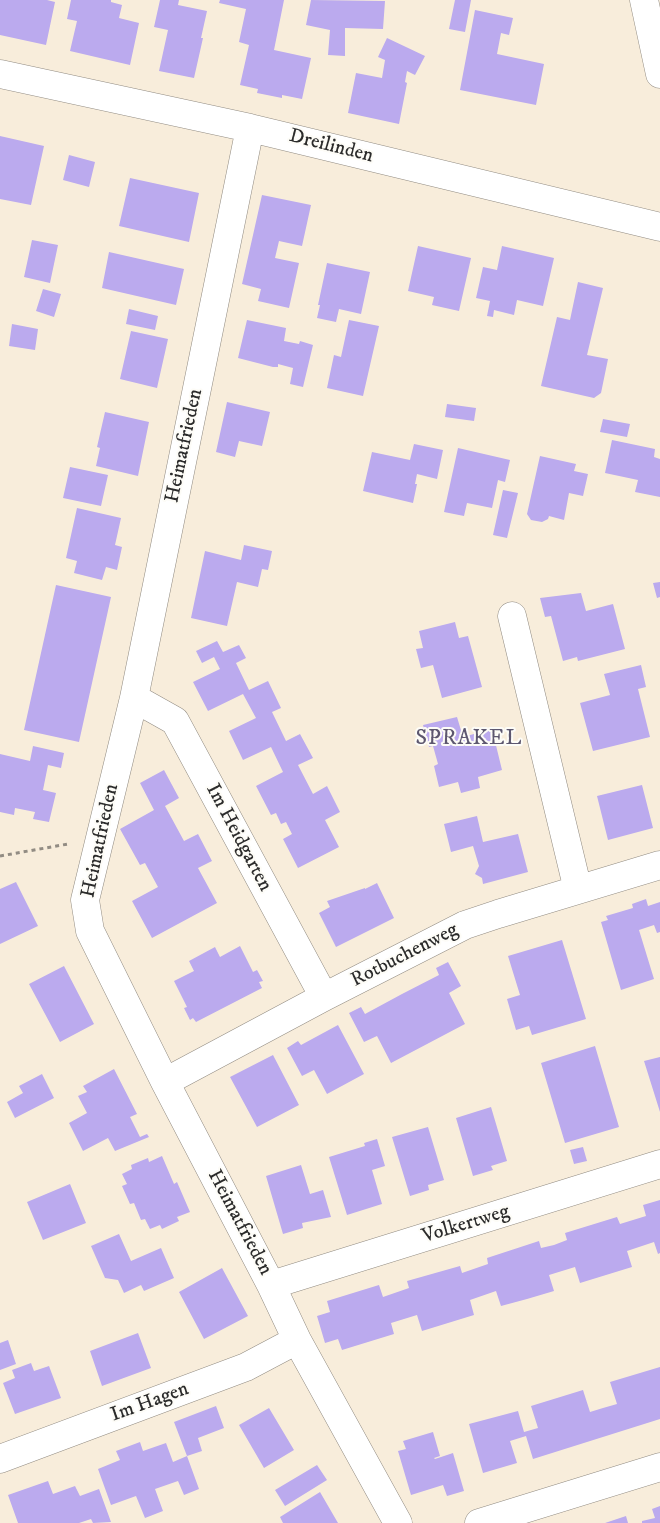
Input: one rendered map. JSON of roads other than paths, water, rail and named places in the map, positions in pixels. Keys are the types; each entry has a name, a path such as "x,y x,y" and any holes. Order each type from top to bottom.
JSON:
{"street":[{"path":"644,0 660,74"},
{"name":"Dreilinden","path":"0,74 250,128 660,227"},
{"name":"Heimatfrieden","path":"250,128 134,698 85,900 90,931 165,1082 271,1285 297,1340 398,1523"},
{"path":"512,616 578,890"},
{"name":"Im Heidgarten","path":"134,698 175,721 324,997"},
{"name":"Rotbuchenweg","path":"165,1082 324,997 465,925 660,865"},
{"name":"Volkertweg","path":"271,1285 660,1164"},
{"name":"Im Hagen","path":"0,1459 246,1368 297,1340"},
{"path":"479,1523 660,1468"}],"district":[{"name":"SPRAKEL","path":"469,739"}]}
